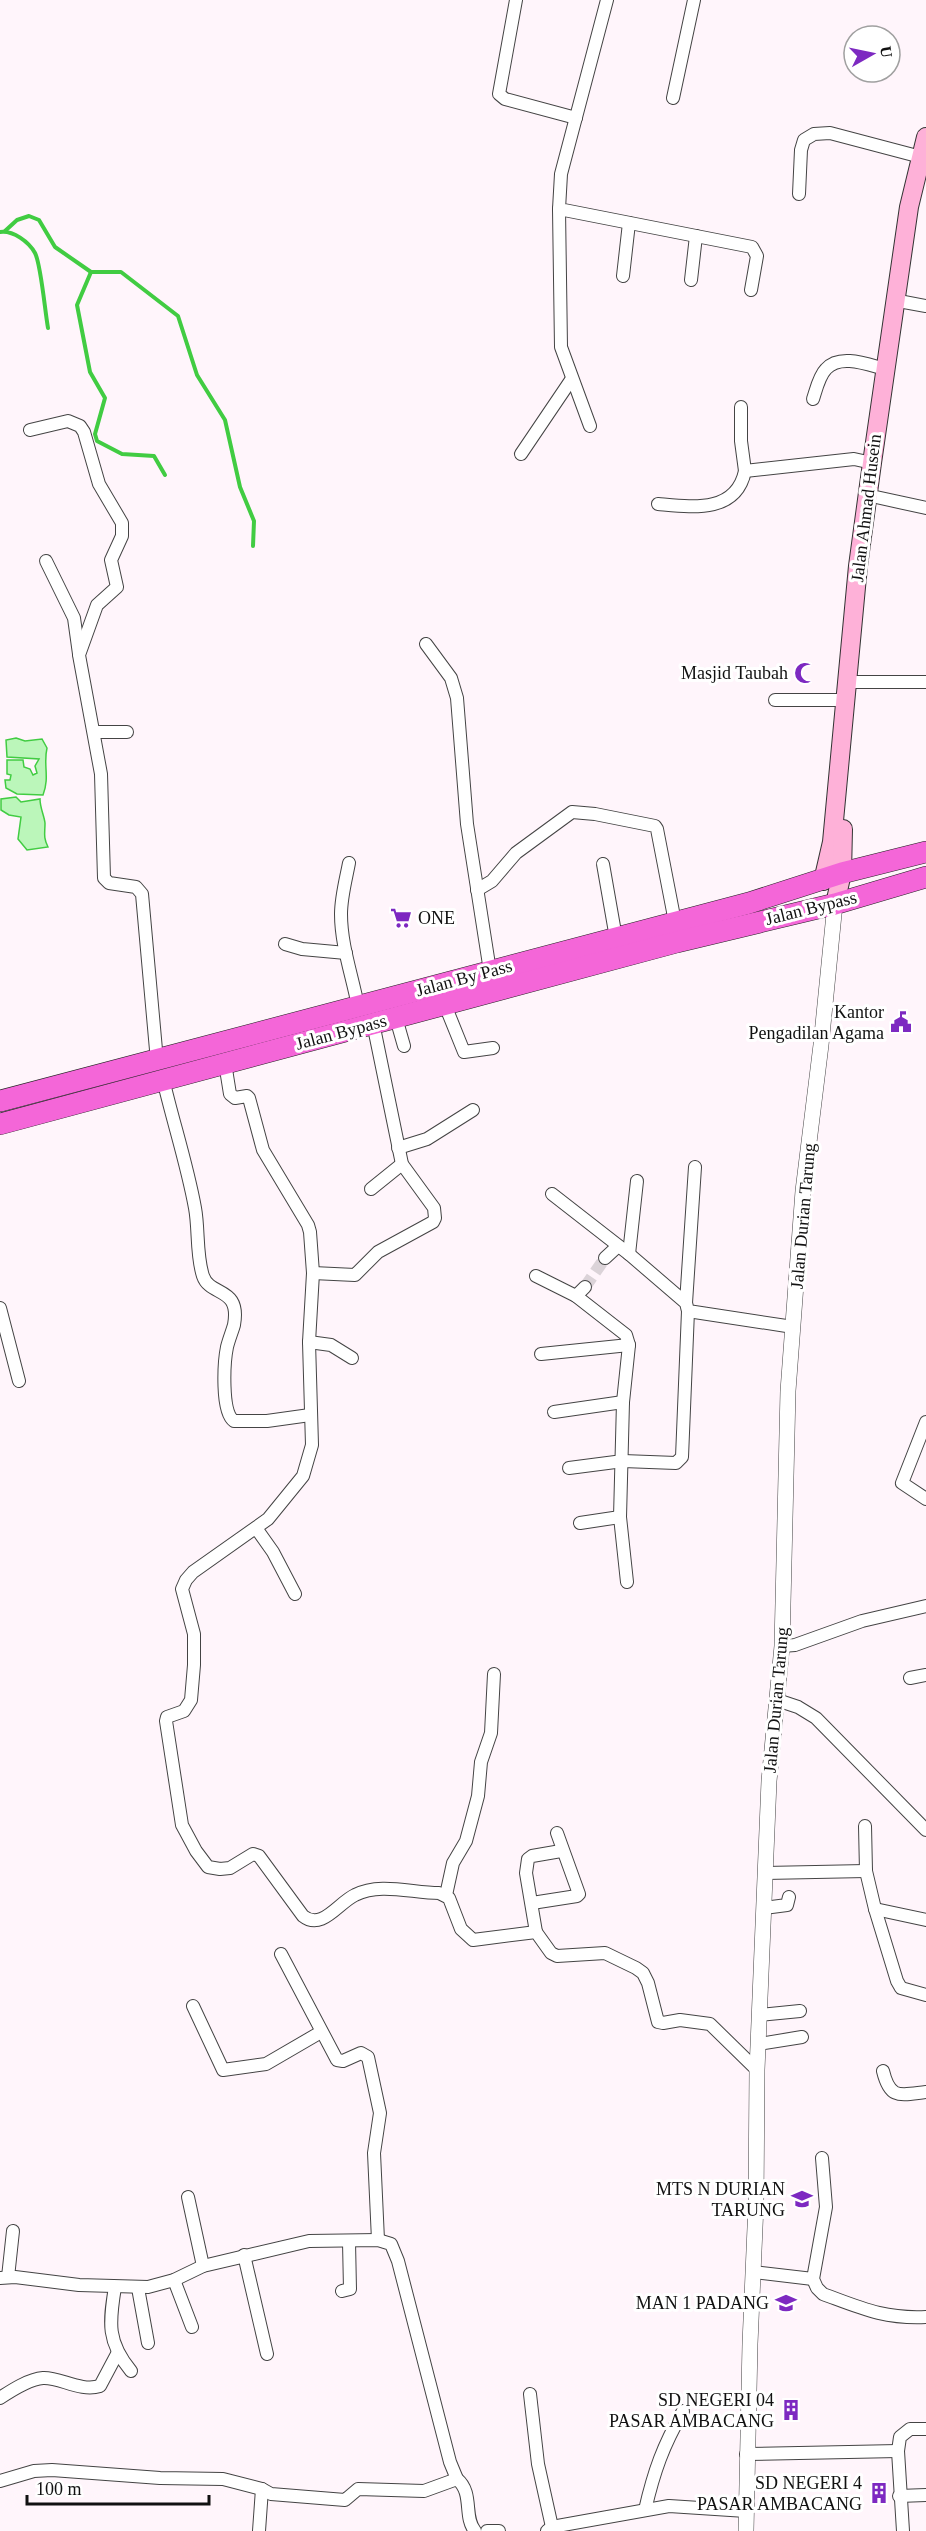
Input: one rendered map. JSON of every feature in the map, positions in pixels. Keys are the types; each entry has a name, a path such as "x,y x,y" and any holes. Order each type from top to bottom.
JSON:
{"highway":[{"name":"Jalan By Pass","path":"0,1101 110,1072 160,1070 358,1006 616,938 822,881 842,873 926,852"},
{"name":"Jalan Bypass","path":"0,1124 117,1093 160,1070 225,1063 710,934 834,904 926,877"},
{"path":"484,973 486,994"},
{"path":"110,1072 117,1093"}],"main road":[{"name":"Jalan Ahmad Husein","path":"822,881 832,842 849,688 926,137"},
{"name":"Jalan Ahmad Husein","path":"842,873 843,791 858,566 909,207 924,164"},
{"name":"Jalan Durian Tarung","path":"834,904 842,873"}],"street":[{"path":"516,0 499,94 505,99 576,118"},
{"path":"590,426 571,380 560,335 559,209 561,174 607,0"},
{"path":"673,98 694,0"},
{"path":"799,194 801,150 804,140 814,134 830,133 924,164"},
{"path":"559,209 748,246 755,249 757,256 751,290"},
{"path":"623,276 629,223"},
{"path":"692,280 696,236"},
{"path":"904,302 926,306"},
{"path":"813,399 825,370 835,363 851,361 885,369"},
{"path":"521,454 571,380"},
{"path":"658,504 696,507 719,503 735,493 743,481 745,471 741,441 741,407"},
{"path":"30,430 62,421 80,426 87,441 99,484 122,523 122,537 111,560 117,587 97,604 79,655"},
{"path":"745,471 854,459 872,463"},
{"path":"876,497 926,508"},
{"path":"46,561 74,618 100,774 104,878 109,883 136,887 142,894 160,1070 196,1209 202,1274 211,1287 225,1292 234,1307 234,1325 227,1348 225,1400 228,1414 234,1421 310,1415"},
{"path":"426,644 451,678 457,698 467,824 477,890 484,973"},
{"path":"775,700 849,688 926,682"},
{"path":"94,732 127,732"},
{"path":"477,890 492,881 516,853 572,812 589,813 655,826 675,922"},
{"path":"349,862 341,912 346,953 358,1006"},
{"path":"603,864 616,938"},
{"name":"Jalan Durian Tarung","path":"746,2531 746,2454 754,2272 757,2070 769,1781 782,1646 786,1554 787,1423 803,1191 821,1045 834,904"},
{"path":"285,944 324,953 346,953"},
{"path":"445,1005 462,1050 466,1053 493,1048"},
{"path":"396,1018 404,1046"},
{"path":"313,1273 355,1275 378,1252 433,1222 436,1211 402,1164 373,1023"},
{"path":"225,1063 230,1094 234,1098 247,1096 249,1098 263,1150 308,1225 313,1273 309,1342 312,1445 303,1476 268,1519 193,1572 182,1588 194,1634 191,1700 184,1711 166,1718 182,1825 208,1867 230,1868 251,1855 259,1856 303,1916 310,1922 320,1921 355,1894 374,1889 446,1895"},
{"path":"398,1148 427,1139 473,1110"},
{"path":"371,1190 402,1164"},
{"path":"569,1468 623,1461 676,1463 682,1457 695,1167"},
{"path":"624,1250 638,1181"},
{"path":"552,1194 624,1250 687,1307 793,1327"},
{"path":"605,1258 624,1250"},
{"path":"536,1276 580,1291 623,1331 629,1345 623,1402 620,1517 627,1581"},
{"path":"0,1308 19,1381"},
{"path":"309,1342 331,1345 352,1358"},
{"path":"541,1354 629,1345"},
{"path":"554,1412 623,1402"},
{"path":"926,1422 902,1483 907,1489 926,1498"},
{"path":"580,1523 620,1517"},
{"path":"256,1528 273,1552 295,1594"},
{"path":"782,1646 795,1645 862,1621 926,1606"},
{"path":"494,1674 490,1733 482,1762 478,1796 466,1841 453,1863 446,1895 461,1929 473,1940 537,1932"},
{"path":"910,1678 926,1675"},
{"path":"777,1700 798,1707 816,1718 926,1830"},
{"path":"866,1826 866,1871 875,1909 901,1988 926,1995"},
{"path":"532,1903 577,1896 579,1893 561,1851 557,1833"},
{"path":"561,1851 532,1856 528,1860 526,1873 537,1932 551,1953 557,1956 605,1953 636,1968 643,1973 648,1983 658,2022 680,2020 710,2024 757,2070"},
{"path":"765,1873 866,1871"},
{"path":"764,1908 787,1905 789,1897"},
{"path":"875,1909 926,1920"},
{"path":"281,1954 338,2061 363,2054 370,2062 380,2113 374,2153 378,2240"},
{"path":"193,2006 222,2070 266,2064 321,2032"},
{"path":"760,2016 800,2011"},
{"path":"759,2044 802,2037"},
{"path":"884,2070 887,2085 892,2092 906,2095 926,2092"},
{"path":"822,2158 826,2207 813,2279 816,2288 823,2294 877,2314 902,2318 926,2317"},
{"path":"188,2197 203,2266"},
{"path":"13,2231 4,2277 138,2288 156,2286 174,2280 203,2266 309,2241 378,2240 391,2244 396,2254 454,2481"},
{"path":"342,2291 350,2289 349,2242"},
{"path":"244,2255 267,2354"},
{"path":"754,2272 813,2279"},
{"path":"174,2280 192,2327"},
{"path":"115,2287 111,2324 117,2354 131,2371"},
{"path":"138,2288 148,2343"},
{"path":"0,2398 17,2387 44,2378 70,2385 100,2386 117,2354"},
{"path":"530,2394 538,2464 550,2529 669,2506 746,2511"},
{"path":"645,2510 653,2475 664,2444 683,2411"},
{"path":"903,2531 899,2496 898,2451 903,2433 910,2429 926,2429"},
{"path":"746,2454 898,2451"},
{"path":"0,2481 34,2471 52,2470 160,2478 223,2479 279,2495 345,2500 358,2489 424,2491 460,2481 468,2496 471,2526 476,2531"},
{"path":"259,2531 262,2489"},
{"path":"899,2496 926,2495"},
{"path":"487,2531 499,2531"}],"shaded area":[{"path":"16,738 25,741 42,739 47,748 46,782 43,795 17,794 6,788 5,780 10,780 11,775 7,774 7,760 23,760 24,767 30,769 33,775 37,773 35,766 39,759 7,757 6,740"},
{"path":"16,797 21,802 40,799 48,847 27,850 18,839 21,817 9,815 1,810 1,799"}],"waterway":[{"path":"5,231 17,220 29,216 39,220 55,247 91,272 121,272 178,316 197,375 225,420 240,487 254,521 253,546"},
{"path":"0,232 10,233 20,238 35,253 41,277 48,328"},
{"path":"91,272 77,305 90,372 105,398 95,434 97,441 122,454 154,456 165,475"}],"tunnel":[{"path":"585,1287 605,1258"}],"place":[{"name":"Masjid Taubah","path":"805,673"},
{"name":"ONE","path":"401,918"},
{"name":"Kantor Pengadilan Agama","path":"901,1022"},
{"name":"MTS N DURIAN TARUNG","path":"802,2199"},
{"name":"MAN 1 PADANG","path":"786,2303"},
{"name":"SD NEGERI 04 PASAR AMBACANG","path":"791,2410"},
{"name":"SD NEGERI 4 PASAR AMBACANG","path":"879,2493"}]}
